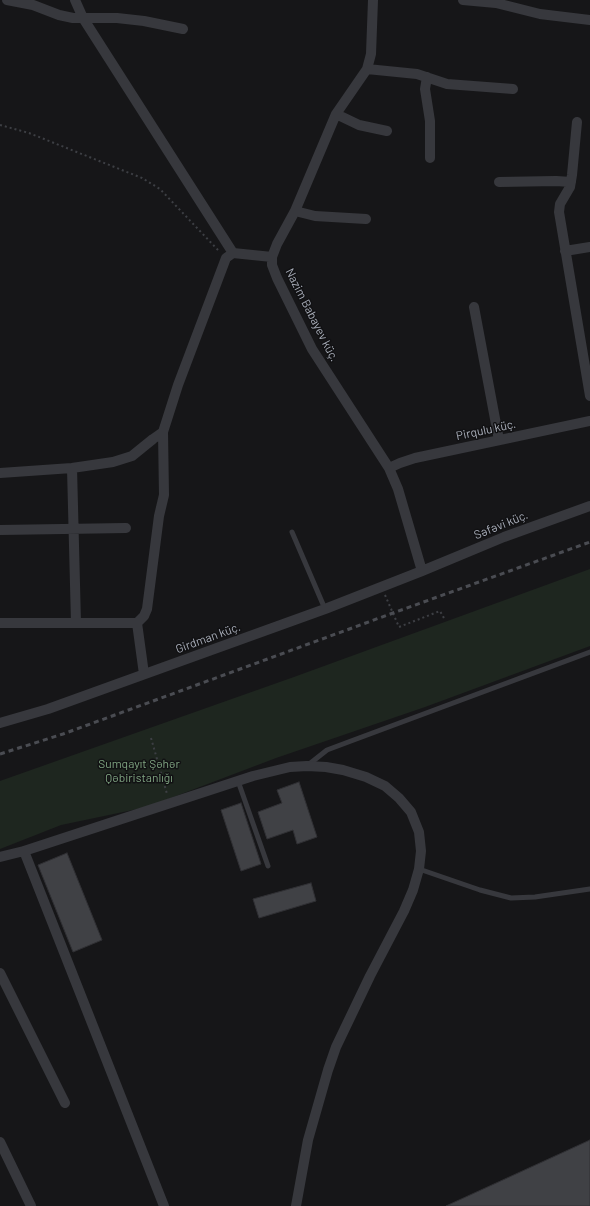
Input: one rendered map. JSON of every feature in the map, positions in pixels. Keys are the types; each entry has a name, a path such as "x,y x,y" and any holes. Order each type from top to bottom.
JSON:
{"street":[{"path":"7,0 33,5 73,18 117,18 144,21 183,29"},
{"path":"75,0 83,18 229,256"},
{"path":"229,256 272,257 277,244 295,211 336,114 367,69 372,54 373,0 378,0"},
{"path":"463,0 496,3 540,14 590,20"},
{"path":"367,69 410,73 447,84 513,89"},
{"path":"427,78 425,89 430,121 430,158"},
{"path":"336,114 359,125 387,131"},
{"path":"577,122 571,182 570,187 560,204 559,212 590,396"},
{"path":"499,182 571,182"},
{"path":"295,211 315,216 366,219"},
{"path":"565,251 590,247"},
{"path":"0,623 137,623 144,616 147,609 159,516 164,495 163,432 178,385 229,256"},
{"name":"Nazim Babayev küç.","path":"272,257 272,265 277,278 312,349 389,468 398,489 422,571"},
{"path":"474,307 499,440"},
{"name":"Pirqulu küç.","path":"389,468 415,458 590,421"},
{"path":"0,473 72,468 113,462 132,456 163,432"},
{"path":"72,468 76,622"},
{"name":"Səfəvi küç.","path":"422,571 504,537 590,506"},
{"path":"0,530 126,528"},
{"name":"Girdman küç.","path":"0,723 48,709 325,609 422,571"},
{"path":"137,623 144,674"},
{"path":"0,857 24,851 273,770 290,767 307,766 343,770 366,777 385,786 399,798 411,812 420,832 421,851 419,869 413,890 336,1047 308,1140 296,1206"},
{"path":"24,851 164,1206"},
{"path":"0,972 65,1103"},
{"path":"0,1142 31,1206"}],"lane":[{"path":"292,532 325,609"},
{"path":"307,766 327,750 351,740 590,652"},
{"path":"238,781 268,866"},
{"path":"419,869 480,890 511,898 535,897 590,889"}],"path":[{"path":"0,125 29,133 142,178 160,189 229,256"},
{"path":"381,587 399,627 440,611 445,620"},
{"path":"151,738 170,803"}],"green space":[{"name":"Sumqayıt Şəhər Qəbiristanlığı","path":"590,569 590,646 425,707 276,758 147,807 61,825 0,849 0,781 294,677"}],"building":[{"path":"299,782 317,837 297,844 293,830 267,839 258,812 282,803 277,790"},
{"path":"241,803 261,864 241,871 221,810"},
{"path":"67,853 102,940 73,952 38,865"},
{"path":"311,883 316,901 259,918 253,899"},
{"path":"590,1140 590,1206 446,1206"}],"railway":[{"path":"0,754 63,734 590,542"}]}
